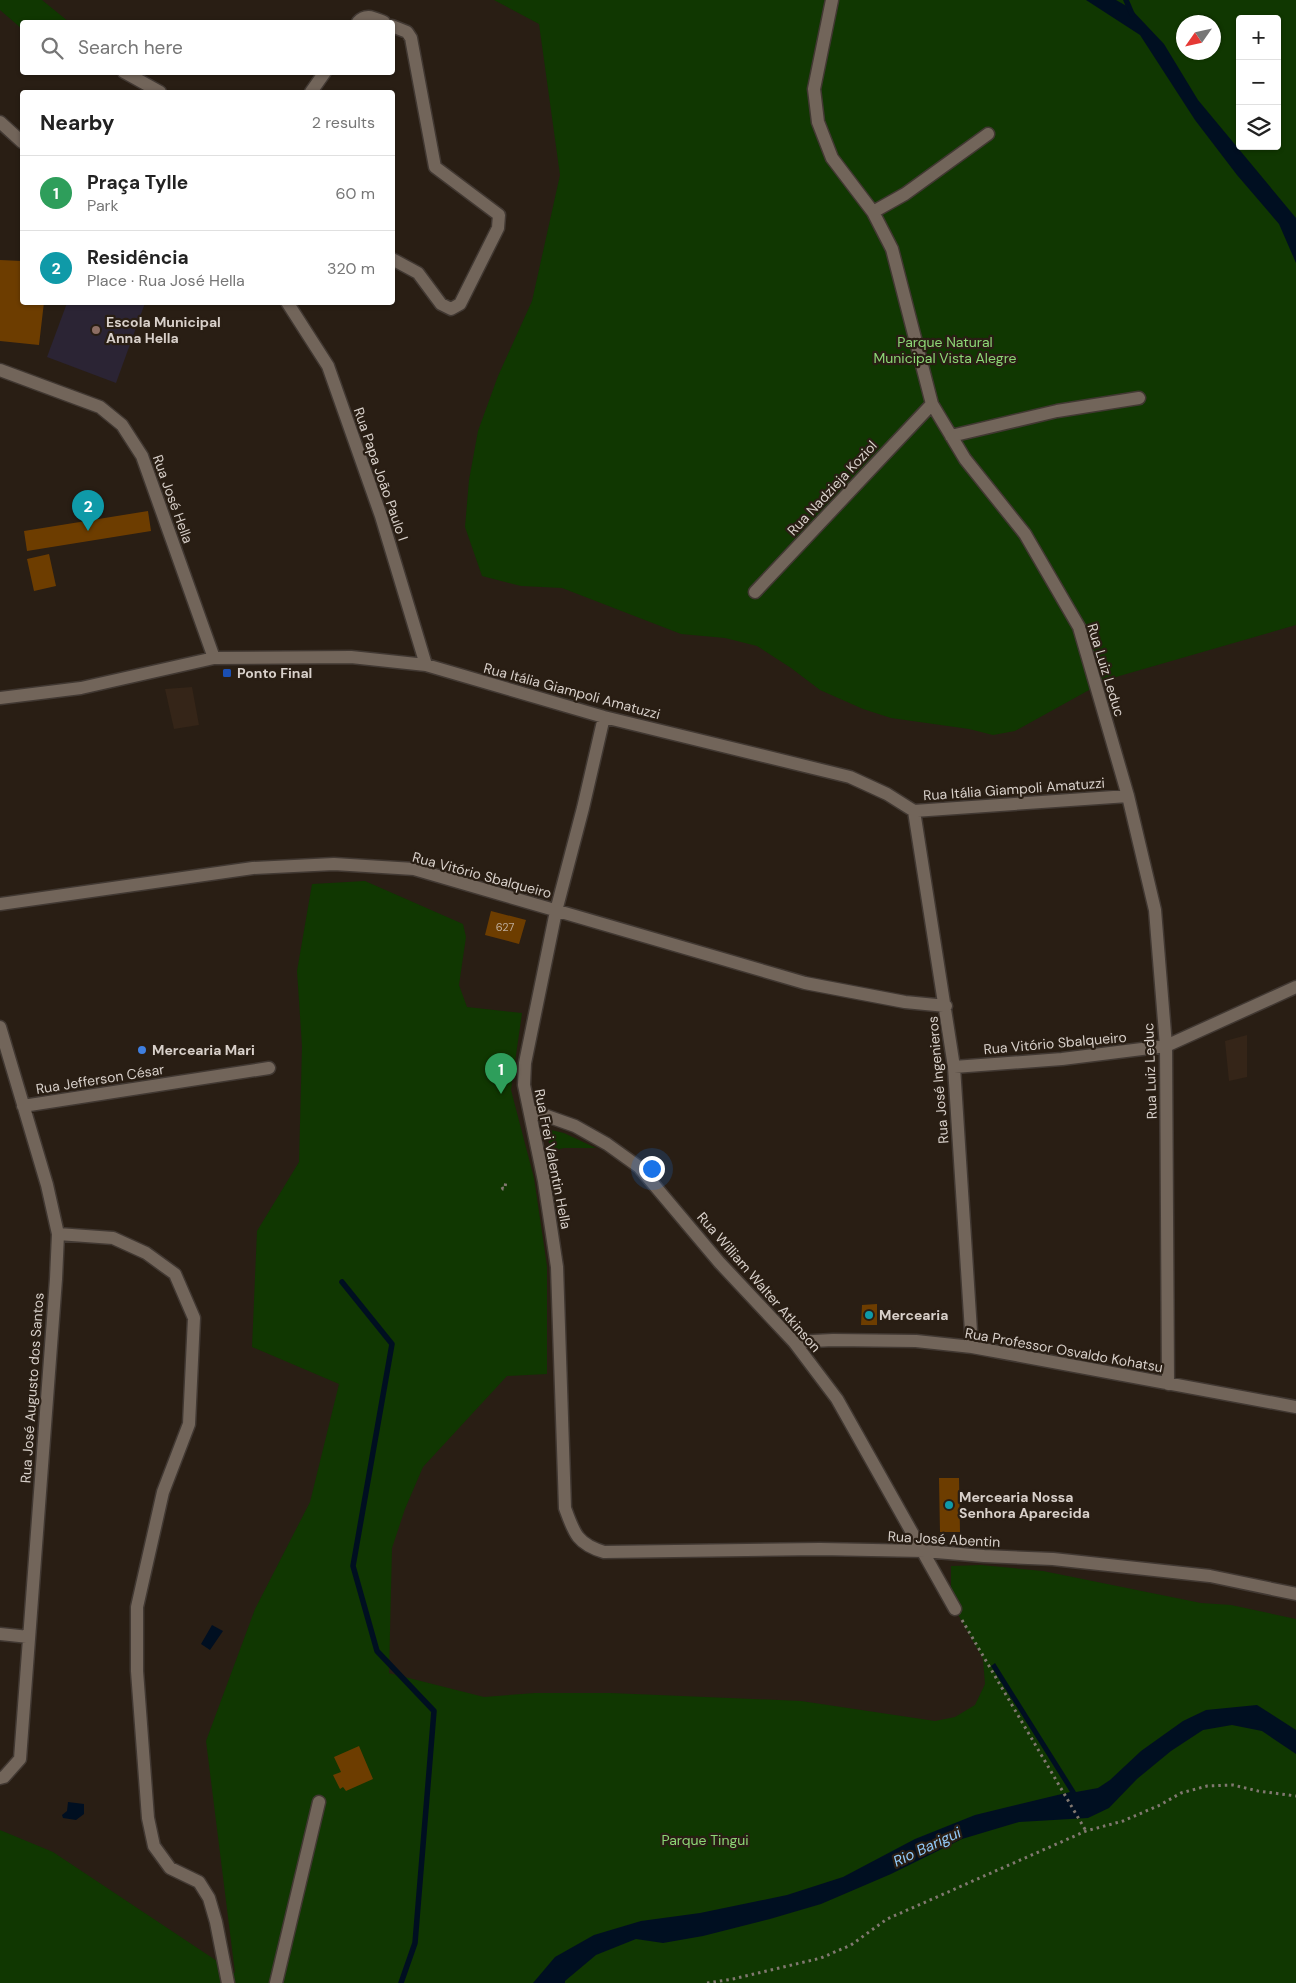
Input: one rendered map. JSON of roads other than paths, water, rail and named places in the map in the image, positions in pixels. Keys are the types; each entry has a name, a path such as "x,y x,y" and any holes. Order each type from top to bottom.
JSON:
{"street":[{"name":"Rua Luiz Leduc","path":"832,0 814,89 818,122 832,158 874,212 892,249 932,404 965,459 1025,534 1079,627 1128,796 1155,910 1166,1046 1168,1384"},
{"path":"360,20 369,16 379,20"},
{"path":"395,27 407,32 411,38 435,167 499,215 498,228 460,304 451,309 441,304 418,273 395,261"},
{"path":"129,75 156,90"},
{"path":"312,90 323,75"},
{"path":"0,122 20,140"},
{"path":"874,212 905,194 988,134"},
{"name":"Rua Papa João Paulo I","path":"289,305 328,366 381,516 426,665"},
{"name":"Rua José Hella","path":"0,370 100,407 122,425 142,456 214,658"},
{"path":"951,436 1056,410 1139,398"},
{"name":"Rua Nadzieja Koziol","path":"755,592 932,404"},
{"name":"Rua Itália Giampoli Amatuzzi","path":"0,698 81,688 214,658 350,657 426,665 604,717 850,777 886,794 914,812 1128,796"},
{"name":"Rua Frei Valentin Hella","path":"589,1548 574,1532 565,1508 557,1267 544,1181 524,1085 525,1063 556,911 604,717"},
{"name":"Rua José Ingenieros","path":"914,812 946,1006 954,1067 972,1347"},
{"name":"Rua Vitório Sbalqueiro","path":"0,904 253,868 334,864 414,869 805,984 905,1002 946,1006"},
{"name":"Rua Vitório Sbalqueiro","path":"954,1067 1062,1059 1166,1046 1296,988"},
{"name":"Rua José Augusto dos Santos","path":"0,1027 47,1185 58,1234 20,1759 4,1777 0,1778"},
{"name":"Rua Jefferson César","path":"23,1106 269,1068"},
{"name":"Rua William Walter Atkinson","path":"530,1110 575,1126 607,1144 639,1167 719,1262 794,1342 837,1398 955,1609"},
{"path":"58,1234 113,1238 146,1253 175,1274 194,1318 189,1424 163,1492 138,1607 137,1671 148,1818 154,1846 170,1868 199,1882 209,1898 216,1922 228,1983"},
{"name":"Rua Professor Osvaldo Kohatsu","path":"794,1342 833,1340 916,1341 972,1347 1296,1407"},
{"name":"Rua José Abentin","path":"589,1548 604,1552 820,1549 924,1551 984,1556 1053,1558 1210,1576 1296,1594"},
{"path":"0,1634 29,1637"},
{"path":"276,1983 319,1802"}],"water":[{"path":"1086,0 1116,0 1130,8 1164,44 1198,100 1236,146 1236,150 1240,150 1296,218 1296,263 1279,224 1237,175 1195,120 1140,35"},
{"path":"212,1625 223,1631 210,1650 201,1644"},
{"name":"Rio Barigui","path":"995,1663 1076,1792 1098,1788 1110,1780 1141,1751 1183,1721 1206,1710 1257,1705 1296,1730 1296,1754 1262,1731 1232,1725 1203,1730 1171,1751 1137,1779 1109,1808 1088,1818 1019,1822 962,1839 891,1874 821,1904 703,1936 663,1943 636,1939 596,1955 565,1983 533,1983 555,1957 594,1935 641,1921 700,1913 787,1895 843,1877 915,1839 975,1815 1070,1792 991,1666"},
{"path":"68,1802 84,1804 84,1814 76,1820 63,1818 62,1815 67,1811"}],"waterway":[{"path":"1126,0 1132,14"},
{"path":"342,1282 392,1344 353,1566 377,1651 434,1711 415,1943 401,1983"}],"place":[{"name":"Escola Municipal Anna Hella","path":"96,330"},
{"name":"Residência","path":"88,531"},
{"name":"Ponto Final","path":"227,673"},
{"name":"Mercearia Mari","path":"142,1050"},
{"name":"Praça Tylle","path":"501,1094"},
{"name":"Mercearia","path":"869,1315"},
{"name":"Mercearia Nossa Senhora Aparecida","path":"949,1505"}],"park label":[{"name":"Parque Natural Municipal Vista Alegre","path":"945,350"},
{"name":"Parque Tingui","path":"705,1840"}]}
